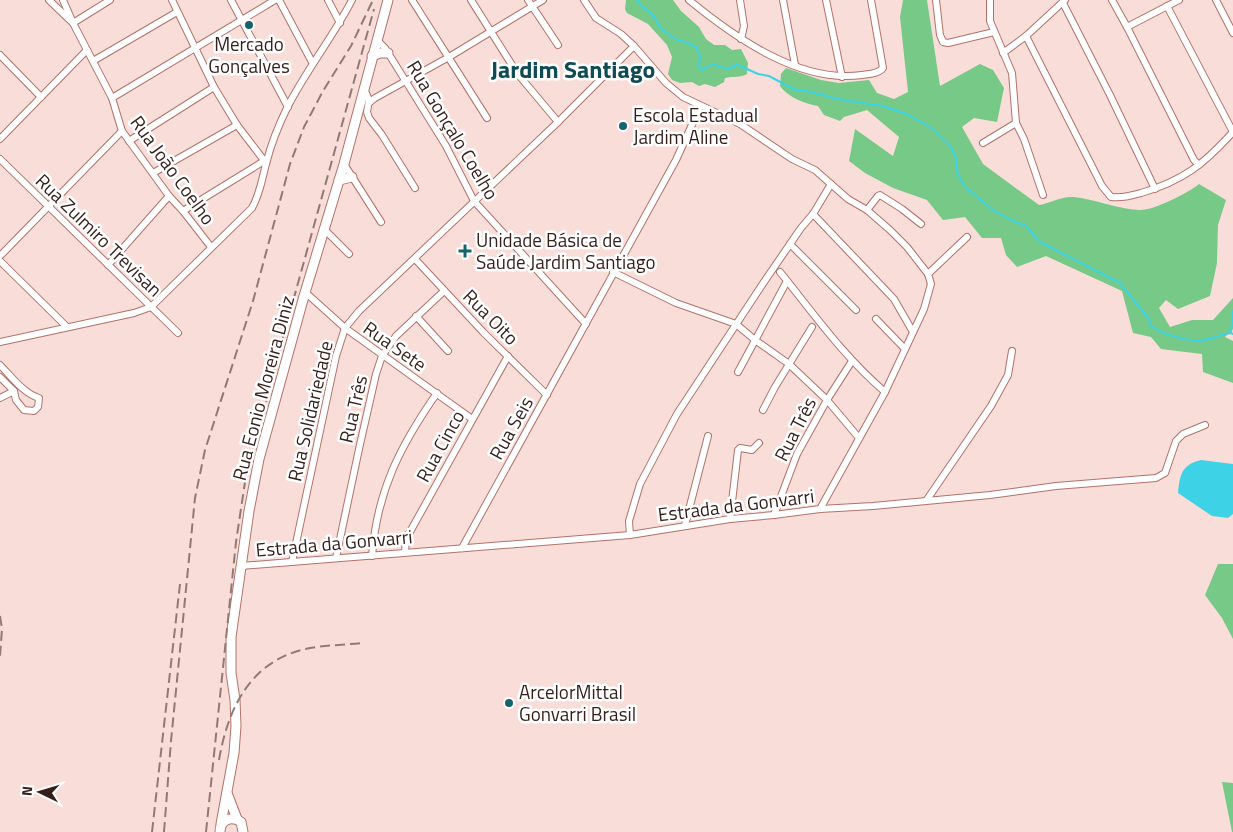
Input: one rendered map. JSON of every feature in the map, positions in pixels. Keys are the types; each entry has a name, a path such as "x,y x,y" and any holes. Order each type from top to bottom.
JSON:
{"main road":[{"name":"Rua Eonio Moreira Diniz","path":"220,828 234,753 236,726 230,657 249,511 259,459 305,292 339,180 364,116 364,89 388,0"},
{"path":"372,56 388,52"},
{"path":"339,180 352,177"},
{"name":"Rua Eonio Moreira Diniz","path":"227,792 237,820 243,827 243,832"},
{"path":"220,828 226,820 231,818 237,820"}],"street":[{"path":"49,0 73,23 110,0"},
{"name":"Rua João Coelho","path":"63,0 112,98 122,131 169,196 211,247"},
{"path":"172,0 214,87 236,125 265,162"},
{"path":"231,0 288,107"},
{"path":"112,98 275,0"},
{"path":"279,0 312,62"},
{"path":"328,0 340,23"},
{"path":"0,342 134,313 151,306 252,208 257,199 265,162 288,107 312,62 340,23 352,0"},
{"path":"412,0 487,118"},
{"path":"470,0 517,73 558,122"},
{"path":"528,0 558,45"},
{"path":"416,188 382,136 364,116 371,100 449,57 543,0"},
{"path":"584,0 596,18 621,34 666,83 683,97 700,107 740,124 792,159 816,170 848,199 867,210 906,247 928,274 931,284 930,290 886,392 820,509"},
{"path":"740,0 744,26 741,39"},
{"path":"783,0 796,65"},
{"path":"826,0 842,76"},
{"path":"693,1 741,39 769,55 824,74 842,76 875,73 882,70 884,66 871,0"},
{"path":"936,0 940,35 943,42 994,32"},
{"path":"990,0 990,21 1012,73 1016,123 1024,139 1043,195"},
{"path":"1112,0 1194,160 1199,165"},
{"path":"1127,27 1179,0"},
{"path":"1216,0 1233,33"},
{"path":"1003,53 1026,36 1064,1 1155,189"},
{"path":"1026,36 1106,192 1111,196 1126,198 1172,182 1199,165 1233,132 1168,6"},
{"path":"93,61 177,12"},
{"name":"Rua Gonçalo Coelho","path":"376,40 388,52 407,81 453,158 474,201 586,324"},
{"name":"Rua Solidariedade","path":"292,562 336,356 345,328 359,312 558,122 634,46"},
{"path":"0,139 87,50"},
{"path":"0,55 42,97"},
{"path":"129,141 214,87"},
{"path":"364,89 371,100"},
{"name":"Rua Seis","path":"462,548 676,160 700,107"},
{"path":"983,143 1016,123"},
{"path":"153,174 236,125"},
{"path":"0,256 122,131"},
{"name":"Rua Zulmiro Trevisan","path":"0,159 178,333"},
{"path":"183,211 265,162"},
{"path":"344,164 381,222"},
{"path":"630,535 629,521 644,476 677,414 790,244 813,214 831,184"},
{"path":"867,210 880,195 921,224"},
{"path":"108,265 169,196"},
{"path":"813,214 894,298 913,332"},
{"path":"324,229 349,254"},
{"path":"928,274 967,237"},
{"path":"790,244 856,310"},
{"name":"Rua Oito","path":"415,259 444,291 547,394"},
{"path":"0,261 68,327"},
{"path":"613,272 676,303 736,324 789,364 827,400 859,438"},
{"path":"780,272 830,337 852,361 886,392"},
{"path":"738,372 787,281"},
{"name":"Rua Três","path":"336,558 376,374 382,356 396,336 444,291"},
{"name":"Rua Sete","path":"305,292 345,328 472,419"},
{"path":"416,316 448,351"},
{"path":"876,319 905,349"},
{"path":"763,410 812,327"},
{"path":"926,501 991,406 1008,375 1012,351"},
{"name":"Rua Cinco","path":"405,552 406,539 508,356"},
{"name":"Rua Três","path":"774,516 797,454 827,400 852,361"},
{"path":"0,365 27,392 33,397 39,398 38,407 34,411 28,412 24,410 16,400 14,391 0,377"},
{"path":"0,398 14,391"},
{"path":"372,556 374,527 384,490 397,458 437,393"},
{"name":"Estrada da Gonvarri","path":"242,566 630,535 685,525 774,516 820,509 926,501 1056,486 1156,478 1165,473 1176,441 1183,434 1206,425"},
{"path":"685,525 708,436"},
{"path":"730,519 738,450 740,448 752,450 759,443"}],"green space":[{"path":"626,0 673,0 681,11 699,27 706,39 714,45 725,45 732,50 741,49 748,63 747,74 725,78 724,82 715,87 705,84 699,86 692,82 680,83 672,80 668,74 672,57 667,45 648,24 627,13 625,9"},
{"path":"903,0 927,0 940,86 980,64 993,70 1004,88 997,122 974,118 962,127 983,164 1039,205 1073,197 1122,208 1145,210 1170,201 1199,184 1226,200 1218,225 1217,263 1210,296 1178,309 1166,300 1159,308 1170,327 1192,320 1213,320 1233,298 1233,329 1225,337 1233,341 1233,383 1203,372 1202,354 1161,349 1151,337 1133,333 1122,291 1046,256 1017,267 1006,255 1001,238 982,238 965,217 943,220 927,200 893,188 865,173 849,161 855,129 893,156 899,137 867,110 844,117 840,121 824,115 818,106 792,97 780,86 781,74 786,68 821,80 839,83 869,80 877,93 894,99 908,92 900,17"},
{"path":"1218,564 1233,564 1233,639 1222,618 1205,595"},
{"path":"1222,782 1233,783 1233,832 1232,832"}],"water":[{"path":"1201,460 1233,464 1233,514 1228,518 1212,516 1178,493 1181,476 1185,468"}],"waterway":[{"path":"637,0 655,18 660,28 677,40 696,47 700,56 699,67 702,70 713,65 728,68 736,64 758,74 769,76 797,91 807,91 843,100 883,106 909,115 933,129 951,147 957,160 957,172 964,186 993,210 1026,226 1040,242 1120,283 1149,319 1150,325 1155,328 1175,337 1190,340 1207,339 1231,333"},
{"path":"1233,311 1231,333 1233,334"}],"railway":[{"path":"164,832 195,498 205,450 253,301 290,164 304,127 323,91 351,46 373,0"},
{"path":"206,832 236,542 245,482 374,9"},
{"path":"152,832 180,584"},
{"path":"0,616 2,629 0,656"},
{"path":"219,760 228,723 236,705 256,676 286,655 305,649 363,643"}],"place":[{"name":"Mercado Gonçalves","path":"249,25"},
{"name":"Escola Estadual Jardim Aline","path":"623,126"},
{"name":"Unidade Básica de Saúde Jardim Santiago","path":"465,251"},
{"name":"ArcelorMittal Gonvarri Brasil","path":"509,703"}],"district":[{"name":"Jardim Santiago","path":"573,70"}]}
